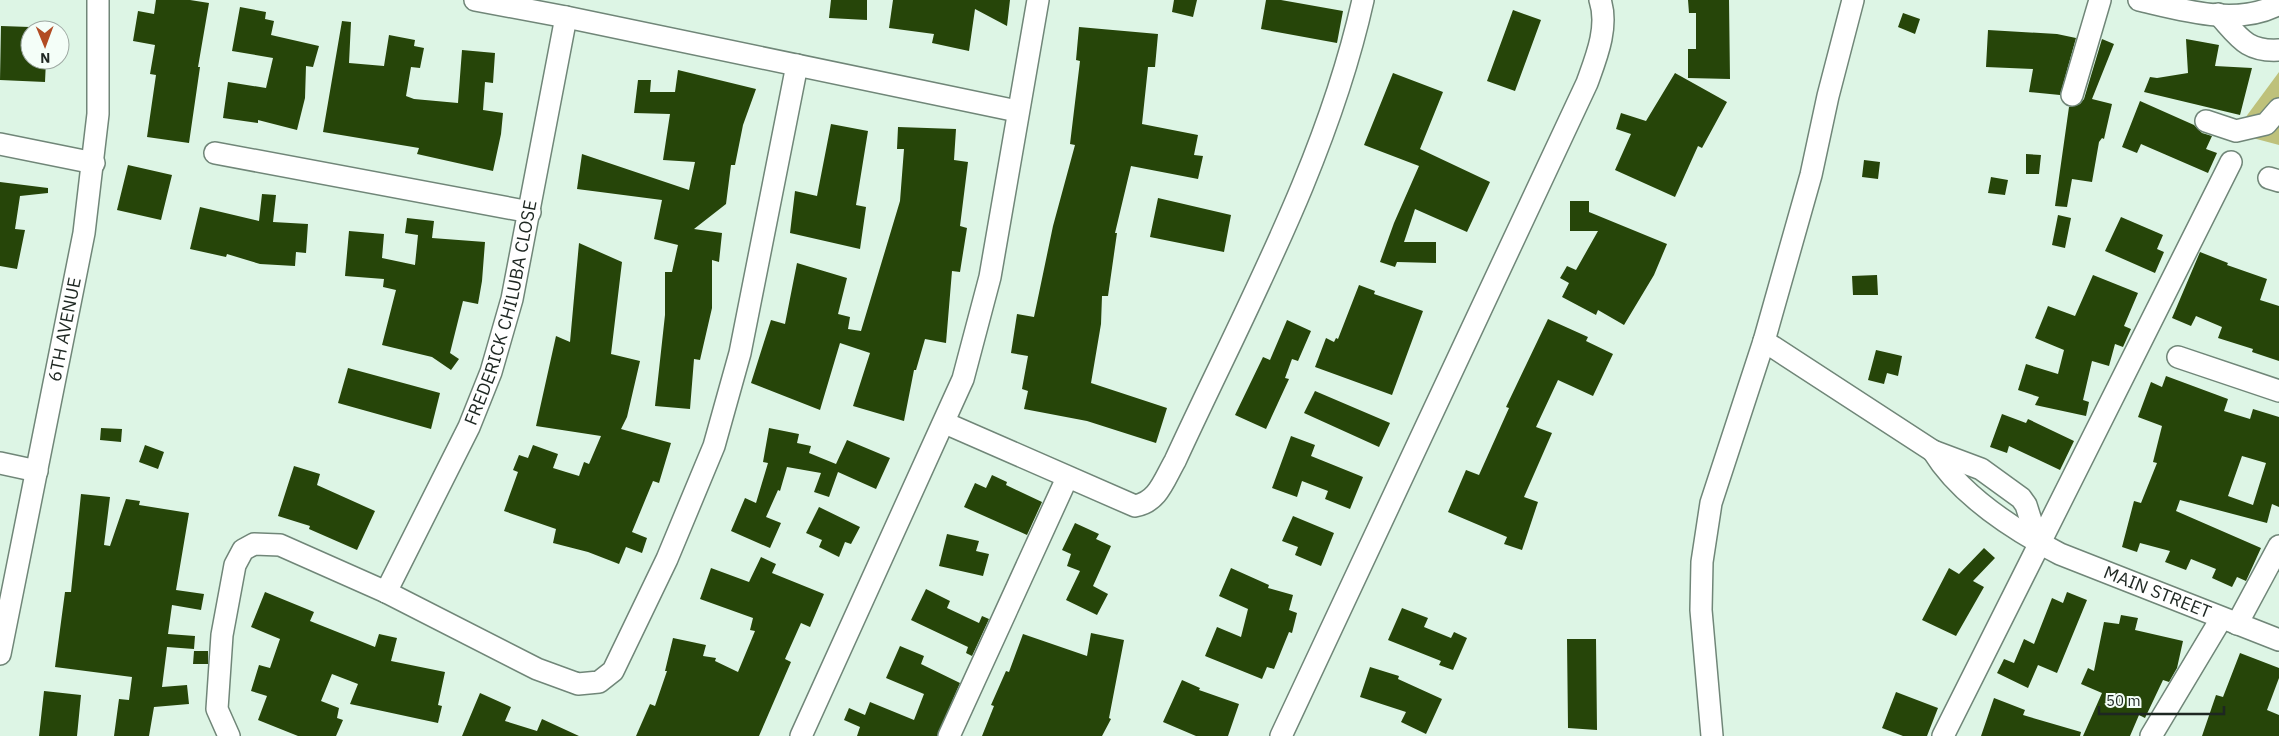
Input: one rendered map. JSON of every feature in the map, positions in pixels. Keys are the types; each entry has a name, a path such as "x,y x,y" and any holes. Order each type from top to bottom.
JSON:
{"street":[{"name":"6TH AVENUE","path":"0,654 84,233 94,163 99,77 98,0"},
{"path":"475,0 797,64 1017,111"},
{"path":"801,736 945,423 963,379 990,277 1017,111 1038,0"},
{"path":"945,423 1067,478 1135,506 1145,504 1155,497 1175,461 1318,150 1352,49 1363,0"},
{"path":"1280,736 1587,83 1602,30 1603,9 1600,0"},
{"path":"1712,736 1701,610 1704,554 1711,503 1764,341 1811,175 1828,96 1853,0"},
{"path":"2072,95 2100,0"},
{"path":"2139,0 2185,11 2218,14 2244,14 2271,9 2279,4"},
{"path":"2218,14 2246,44 2262,51 2279,50"},
{"name":"FREDERICK CHILUBA CLOSE","path":"386,592 469,427 491,372 512,299 566,17"},
{"path":"229,736 217,709 222,635 235,564 243,550 254,544 280,545 386,592 537,669 578,684 599,682 613,671 667,560 714,446 740,353 797,64"},
{"path":"2206,121 2236,131 2266,124 2279,109"},
{"path":"0,144 94,163"},
{"path":"215,153 530,212"},
{"path":"1943,736 2038,543 2231,162"},
{"path":"1764,341 1933,452 1981,469 2021,498 2026,505 2038,543"},
{"path":"2178,357 2279,391"},
{"path":"0,463 37,471"},
{"path":"949,736 1067,478"},
{"name":"MAIN STREET","path":"2038,543 2060,554 2279,640"},
{"path":"2151,736 2279,546"}],"green space":[{"path":"2279,72 2279,145 2234,133"}],"building":[{"path":"156,0 190,0 209,3 198,67 200,67 189,143 147,137 156,75 150,74 155,45 133,41 138,11 154,14"},
{"path":"831,0 867,0 867,20 829,18"},
{"path":"893,0 1010,0 1007,26 975,9 969,51 932,43 934,34 889,28"},
{"path":"1174,0 1197,0 1193,17 1172,12"},
{"path":"1266,0 1281,0 1343,11 1337,43 1261,29"},
{"path":"1688,0 1729,0 1730,79 1688,78 1688,49 1696,49 1696,13 1689,13"},
{"path":"240,7 266,12 265,19 274,21 271,35 319,46 313,67 306,66 305,98 297,130 258,120 258,123 223,118 228,82 266,88 273,58 232,51"},
{"path":"1513,10 1541,20 1515,91 1487,81"},
{"path":"1903,13 1920,19 1915,34 1898,27"},
{"path":"342,21 351,22 349,63 384,66 389,35 415,40 414,46 424,48 420,68 411,67 406,96 414,99 458,103 462,50 495,53 493,83 485,82 483,110 503,113 501,134 493,171 417,154 419,148 323,132"},
{"path":"1,26 20,27 20,70 46,70 45,82 0,80"},
{"path":"1079,27 1158,34 1155,67 1148,67 1142,124 1198,135 1194,155 1203,156 1198,179 1131,166 1115,233 1117,233 1108,296 1102,296 1101,324 1091,383 1167,408 1156,443 1087,421 1024,409 1028,391 1022,389 1028,356 1011,353 1017,314 1034,317 1053,226 1075,145 1070,144 1080,61 1076,60"},
{"path":"1988,30 2057,34 2076,38 2060,95 2029,92 2033,69 1986,67"},
{"path":"2102,39 2114,44 2092,99 2112,104 2104,139 2102,138 2099,142 2092,182 2072,179 2067,207 2055,206 2069,107 2080,104 2084,99"},
{"path":"2186,39 2219,45 2215,66 2252,68 2240,115 2144,92 2150,77 2157,78 2188,73"},
{"path":"678,70 756,89 743,125 735,165 731,165 726,204 694,229 722,233 719,262 712,260 712,308 700,360 694,359 690,409 655,406 665,315 665,272 672,272 678,245 654,239 662,200 577,189 582,154 689,190 695,162 663,160 670,114 634,113 638,80 651,80 650,92 675,92"},
{"path":"1393,73 1443,92 1420,149 1490,182 1467,232 1415,209 1404,242 1436,242 1436,263 1397,262 1395,267 1380,262 1394,223 1419,166 1364,145"},
{"path":"1675,73 1727,102 1702,148 1698,146 1675,197 1615,170 1631,134 1616,129 1621,113 1646,121"},
{"path":"2140,101 2194,125 2202,133 2212,136 2206,149 2217,153 2208,173 2141,144 2137,153 2122,147"},
{"path":"831,124 868,131 856,205 866,207 860,249 790,233 795,191 817,196"},
{"path":"898,127 956,129 954,160 968,162 960,226 967,228 960,272 952,271 946,343 925,339 916,370 914,370 904,421 853,406 870,353 840,343 820,410 751,383 771,320 785,324 797,263 847,278 838,314 850,317 848,329 861,331 900,201 904,149 897,149"},
{"path":"2026,154 2041,155 2039,174 2026,174"},
{"path":"1864,160 1880,162 1878,179 1862,177"},
{"path":"128,165 172,175 161,220 117,210"},
{"path":"1991,177 2008,180 2005,195 1988,193"},
{"path":"0,182 48,188 48,193 20,196 15,229 25,230 17,269 0,266"},
{"path":"262,194 276,195 273,222 308,224 306,253 296,252 295,266 260,264 227,254 226,257 190,249 200,207 259,221"},
{"path":"1158,198 1231,215 1224,252 1150,237"},
{"path":"1570,201 1589,201 1589,212 1667,244 1654,275 1624,325 1598,310 1596,315 1562,297 1569,283 1560,278 1567,266 1576,270 1598,231 1570,231"},
{"path":"2058,215 2071,218 2065,248 2052,245"},
{"path":"2121,217 2163,235 2157,249 2164,252 2155,273 2105,251"},
{"path":"407,218 434,221 432,238 485,242 478,304 463,301 450,353 459,359 451,370 432,357 382,345 396,290 383,287 384,279 345,276 349,231 384,234 382,258 415,265 418,235 405,233"},
{"path":"579,243 622,262 611,354 640,361 627,417 621,429 671,443 659,483 653,481 632,532 647,538 642,553 626,547 619,564 588,552 553,543 556,529 504,511 518,472 513,470 519,455 528,458 533,445 558,454 553,468 579,476 584,462 589,464 601,436 536,426 556,336 570,342"},
{"path":"2200,252 2228,263 2227,265 2267,279 2260,300 2279,306 2279,361 2252,352 2253,349 2218,338 2222,327 2196,316 2191,326 2172,318"},
{"path":"1877,275 1878,295 1853,295 1852,276"},
{"path":"2093,275 2138,293 2124,326 2131,329 2123,347 2115,344 2109,366 2092,361 2083,400 2089,402 2086,416 2035,405 2039,397 2018,390 2026,364 2058,374 2064,350 2035,338 2048,306 2075,316"},
{"path":"1359,285 1375,291 1374,294 1423,311 1392,395 1315,367 1326,338 1334,342 1336,338 1338,339"},
{"path":"1548,319 1588,337 1586,341 1613,354 1593,396 1558,380 1536,427 1552,433 1524,497 1538,502 1522,550 1504,544 1507,537 1448,512 1466,470 1479,475 1509,408 1506,407"},
{"path":"1287,320 1311,331 1298,361 1292,359 1285,378 1289,379 1266,429 1235,415 1263,357 1270,360"},
{"path":"1876,350 1902,356 1898,376 1887,373 1884,384 1868,380"},
{"path":"348,368 440,393 431,429 338,403"},
{"path":"2166,376 2228,399 2224,411 2250,419 2253,409 2279,417 2279,507 2272,504 2267,523 2180,500 2176,511 2261,548 2246,581 2237,577 2232,587 2212,578 2216,569 2191,559 2186,570 2165,562 2170,551 2140,543 2137,552 2122,547 2134,501 2141,503 2157,463 2153,462 2162,426 2138,417 2151,382 2162,387","holes":["2242,456 2266,463 2253,505 2228,496"]},
{"path":"1315,391 1390,423 1379,447 1304,413"},
{"path":"2002,414 2026,423 2028,419 2074,441 2060,470 2009,446 2007,453 1990,447"},
{"path":"101,428 122,429 121,442 100,440"},
{"path":"769,428 799,434 797,443 811,446 809,453 836,464 847,440 890,458 876,489 838,472 829,497 814,492 821,473 787,467 780,491 778,490 766,517 781,523 770,548 731,531 745,498 756,503 768,463 763,462"},
{"path":"1291,436 1315,445 1311,456 1363,477 1350,509 1325,499 1328,491 1302,481 1297,497 1272,488"},
{"path":"145,445 164,452 158,469 139,462"},
{"path":"294,466 320,474 317,485 375,511 357,550 309,529 310,526 278,516"},
{"path":"992,475 1007,482 1006,485 1042,502 1027,535 964,507 975,483 986,488"},
{"path":"81,494 110,497 104,545 110,546 126,499 140,501 139,505 189,513 176,590 204,594 201,610 172,605 168,634 195,636 194,649 167,647 162,687 187,685 189,704 154,707 149,736 114,736 119,699 129,700 132,677 55,667 65,592 71,592"},
{"path":"819,507 860,527 851,544 845,542 839,557 819,547 822,540 806,533"},
{"path":"1293,516 1334,533 1321,566 1295,555 1298,547 1282,541"},
{"path":"1075,523 1099,534 1096,539 1111,546 1093,586 1108,594 1097,615 1066,600 1080,571 1067,566 1071,554 1062,550"},
{"path":"947,534 979,541 976,551 989,554 983,576 939,566"},
{"path":"1984,548 1995,558 1973,581 1984,587 1956,636 1922,620 1949,568 1959,574"},
{"path":"761,557 776,564 772,573 824,594 810,627 801,623 785,659 791,662 759,736 636,736 650,704 655,706 667,671 665,671 673,638 706,645 703,656 716,658 715,661 738,672 755,631 750,630 753,618 700,599 711,568 749,582"},
{"path":"1231,568 1269,585 1268,588 1293,595 1289,610 1297,613 1292,633 1289,632 1274,669 1267,667 1262,679 1205,656 1217,627 1241,637 1248,609 1219,596"},
{"path":"926,589 950,601 947,608 979,623 982,616 989,619 972,656 966,653 968,647 911,620"},
{"path":"265,592 314,612 310,621 375,647 379,634 397,638 391,661 445,672 438,705 442,706 438,723 350,704 358,684 332,674 321,701 339,708 337,718 343,720 336,736 298,736 258,720 267,696 251,691 259,665 270,668 280,639 251,627"},
{"path":"2067,592 2087,600 2057,673 2038,665 2028,688 1997,673 2004,659 2014,663 2024,639 2034,644 2052,598 2063,603"},
{"path":"1402,608 1428,618 1424,627 1451,638 1454,632 1467,638 1453,670 1439,665 1441,661 1388,640"},
{"path":"2121,615 2138,618 2135,630 2183,641 2177,668 2169,682 2163,680 2145,718 2139,715 2130,736 2083,736 2102,693 2081,684 2088,668 2094,671 2104,622 2119,624"},
{"path":"1091,633 1124,640 1109,718 1111,719 1102,736 982,736 994,706 991,705 1006,671 1009,672 1023,634 1087,656"},
{"path":"1567,639 1596,639 1597,730 1568,728"},
{"path":"900,646 924,656 921,664 960,683 937,736 857,736 860,727 844,720 849,708 865,715 870,702 914,720 924,694 886,678"},
{"path":"194,651 208,651 208,664 193,664"},
{"path":"2240,653 2279,668 2279,678 2267,710 2279,715 2279,736 2202,736 2216,695 2223,697"},
{"path":"1370,667 1399,676 1398,679 1442,699 1426,734 1401,722 1406,712 1360,697"},
{"path":"1182,680 1200,688 1199,690 1239,704 1228,736 1196,736 1163,722"},
{"path":"44,691 81,695 77,736 39,736"},
{"path":"1896,692 1938,708 1927,736 1903,736 1882,728"},
{"path":"480,693 511,707 505,721 537,731 542,719 579,736 462,736"},
{"path":"1994,698 2025,710 2023,715 2081,732 2080,736 1981,736"}]}
